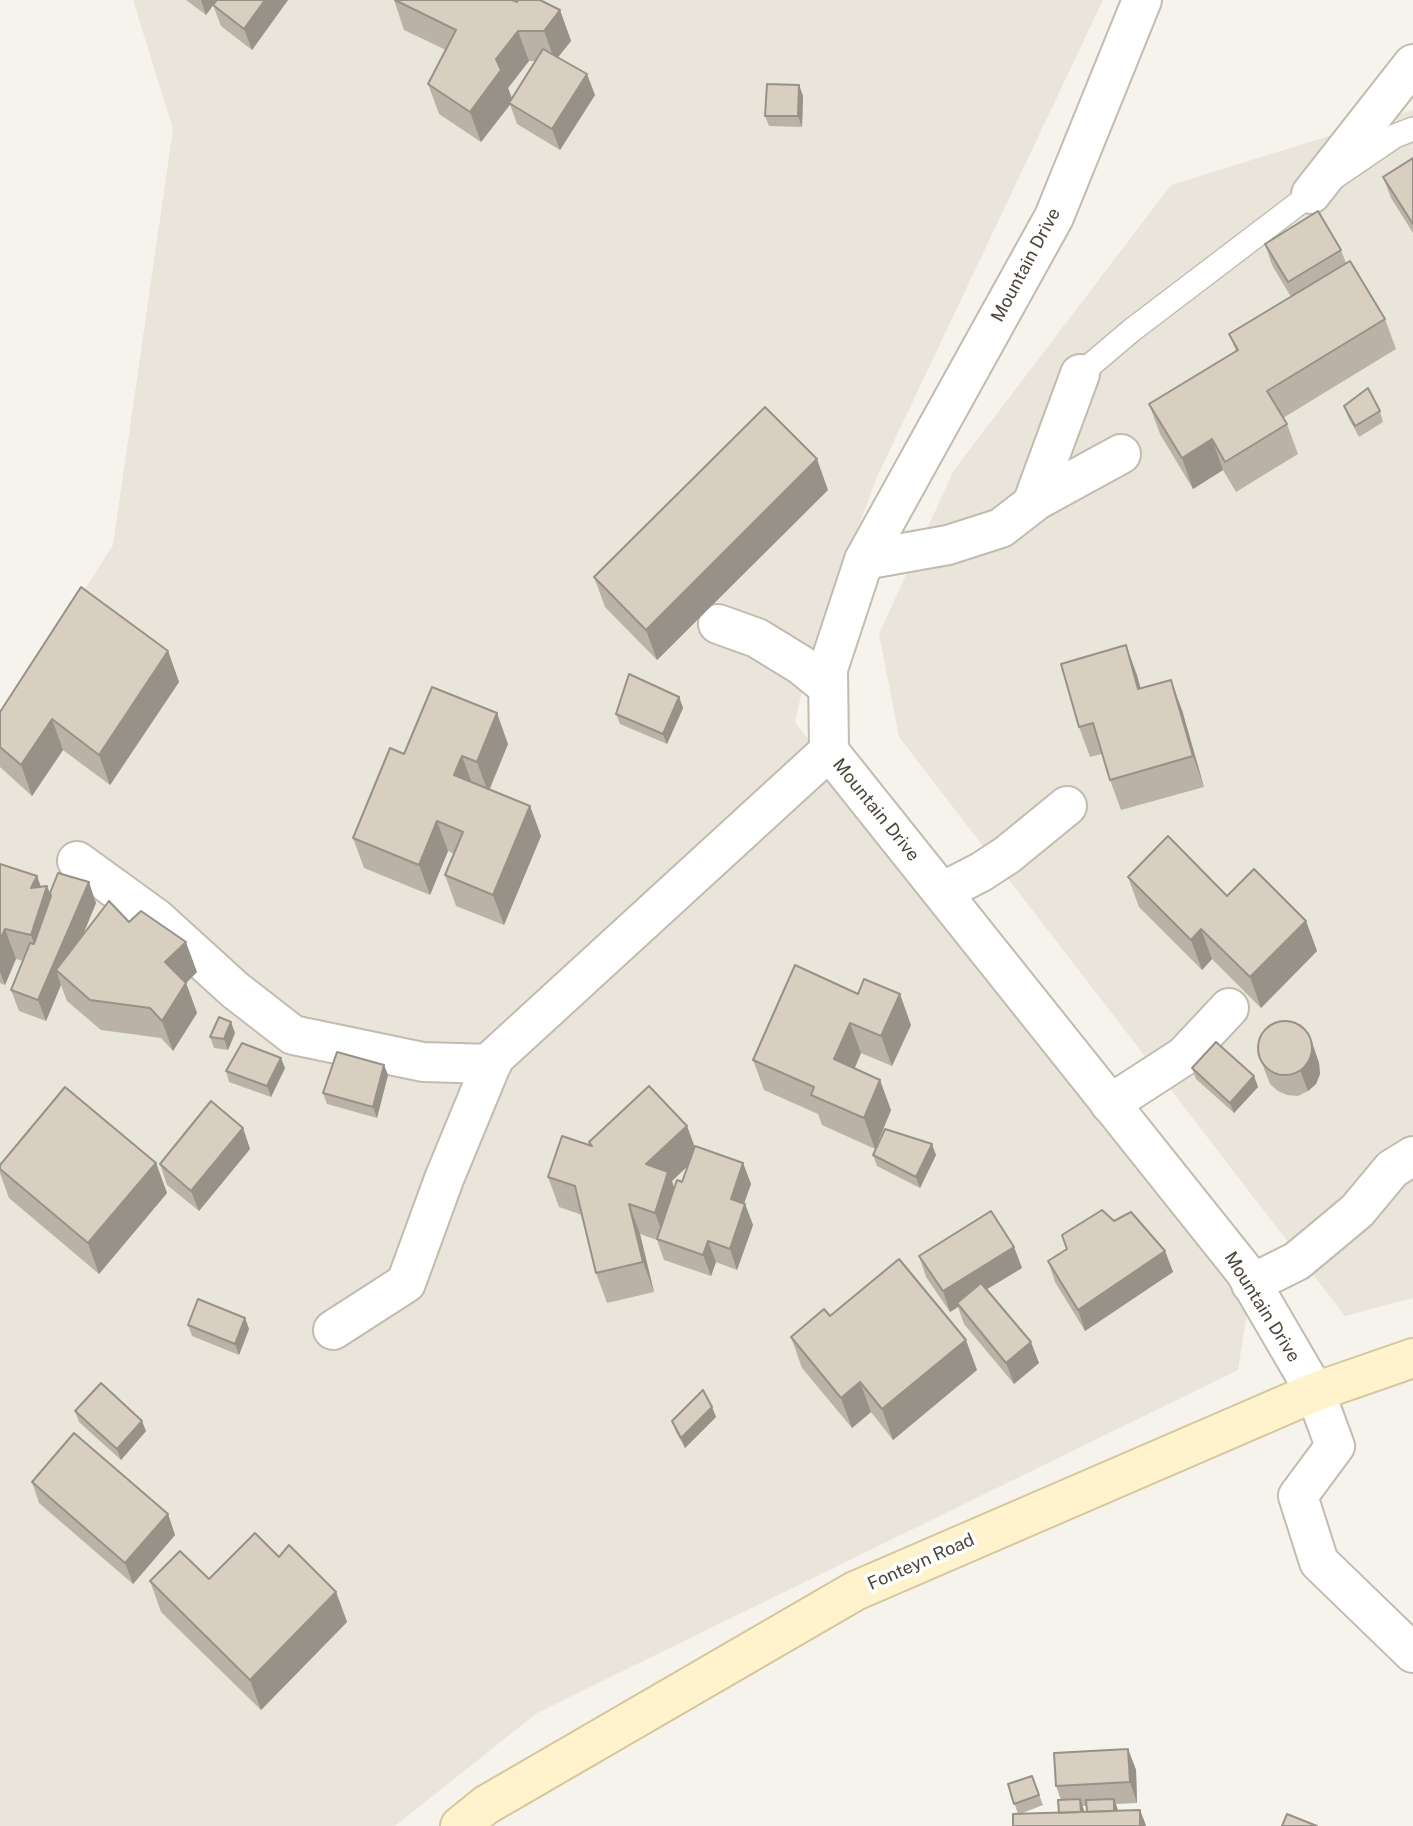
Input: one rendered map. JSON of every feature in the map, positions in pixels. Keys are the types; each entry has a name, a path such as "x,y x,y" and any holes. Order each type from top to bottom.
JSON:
{"street":[{"name":"Mountain Drive","path":"1142,0 1054,217 864,560 828,669 829,751 1245,1272 1315,1392 1335,1446 1298,1496 1318,1562 1413,1653"},
{"path":"1311,194 1413,64"},
{"path":"1032,504 1080,374"},
{"path":"864,560 947,545 1001,528 1032,504 1121,454"},
{"path":"718,624 757,638 801,665 828,687"},
{"path":"333,1330 406,1283 444,1179 494,1058 829,751"},
{"path":"942,892 1007,855 1068,807"},
{"path":"77,860 157,919 235,990 293,1035 423,1062 492,1064"},
{"path":"1110,1104 1184,1056 1229,1008"},
{"path":"1251,1284 1297,1261 1357,1211 1392,1170 1413,1156"},
{"name":"Fonteyn Road","path":"460,1826 486,1805 855,1591 1315,1392 1413,1358"}],"lane":[{"path":"1080,374 1132,330 1311,194 1395,136 1413,129"}],"shaded area":[{"path":"133,0 1103,0 877,477 809,659 795,722 1248,1306 1238,1370 537,1713 395,1826 0,1826 0,723 113,545 173,129"},
{"path":"1413,110 1413,1298 1345,1316 899,737 879,634 954,470 1171,185"}],"building":[{"path":"217,0 265,0 244,29 213,5"},
{"path":"395,0 540,0 560,10 544,31 518,31 496,59 501,70 470,112 428,84 456,30"},
{"path":"543,49 587,74 552,129 509,103"},
{"path":"767,84 799,85 798,116 765,116"},
{"path":"1413,158 1413,224 1383,177"},
{"path":"1318,211 1341,250 1288,282 1265,244"},
{"path":"1350,261 1385,319 1267,391 1287,424 1225,462 1212,439 1182,458 1149,404 1238,350 1229,334"},
{"path":"1368,388 1380,411 1355,426 1344,406"},
{"path":"765,407 817,459 646,630 594,577"},
{"path":"81,587 168,651 99,755 52,719 21,765 0,747 0,712"},
{"path":"1126,645 1138,689 1171,680 1193,756 1110,780 1093,723 1079,727 1061,664"},
{"path":"629,674 679,697 663,734 616,714"},
{"path":"432,687 497,713 477,762 462,756 454,775 530,806 493,895 445,875 463,832 437,821 419,865 353,838 390,748 404,754"},
{"path":"1168,836 1227,896 1254,869 1306,921 1250,977 1201,929 1191,940 1128,877"},
{"path":"0,864 37,876 31,888 47,886 31,935 5,929 0,940"},
{"path":"58,873 89,882 38,1000 11,990 30,943 34,944"},
{"path":"109,901 129,922 141,911 186,942 165,962 186,983 162,1021 150,1008 90,1000 56,970"},
{"path":"795,965 858,994 864,979 900,994 881,1036 850,1023 834,1059 880,1080 864,1118 811,1095 814,1087 753,1060"},
{"path":"219,1017 231,1022 224,1039 210,1037"},
{"path":"1285,1021 1304,1029 1312,1048 1304,1067 1285,1075 1266,1067 1258,1048 1266,1029"},
{"path":"1216,1042 1254,1076 1230,1103 1192,1068"},
{"path":"242,1043 281,1058 267,1086 226,1071"},
{"path":"337,1052 384,1065 373,1107 323,1093"},
{"path":"649,1086 687,1126 646,1164 668,1172 655,1213 629,1204 643,1262 596,1273 575,1186 548,1177 562,1136 592,1146 589,1142"},
{"path":"65,1087 156,1163 88,1243 0,1169 0,1165"},
{"path":"211,1101 243,1128 191,1191 160,1164"},
{"path":"885,1129 932,1144 916,1177 873,1155"},
{"path":"695,1146 743,1163 731,1199 745,1204 730,1249 708,1241 703,1255 657,1239 677,1180 682,1182"},
{"path":"1102,1210 1114,1221 1131,1212 1165,1251 1078,1310 1048,1261 1067,1249 1062,1235"},
{"path":"991,1211 1014,1247 943,1291 919,1256"},
{"path":"899,1259 966,1340 882,1409 860,1382 841,1398 791,1337 824,1309 830,1316"},
{"path":"981,1283 1031,1342 1006,1363 957,1303"},
{"path":"198,1299 245,1318 235,1344 188,1325"},
{"path":"101,1383 142,1421 117,1449 75,1411"},
{"path":"703,1390 712,1407 681,1438 672,1421"},
{"path":"74,1433 168,1514 125,1563 32,1482"},
{"path":"255,1533 279,1557 289,1545 336,1592 250,1680 150,1581 180,1551 209,1579"},
{"path":"1128,1749 1130,1782 1056,1786 1054,1753"},
{"path":"1032,1776 1039,1795 1014,1804 1008,1784"},
{"path":"1080,1799 1081,1812 1059,1813 1058,1800"},
{"path":"1114,1799 1114,1811 1087,1812 1086,1800"},
{"path":"1140,1810 1140,1826 1013,1826 1013,1814"},
{"path":"1287,1814 1317,1826 1282,1826"}]}
